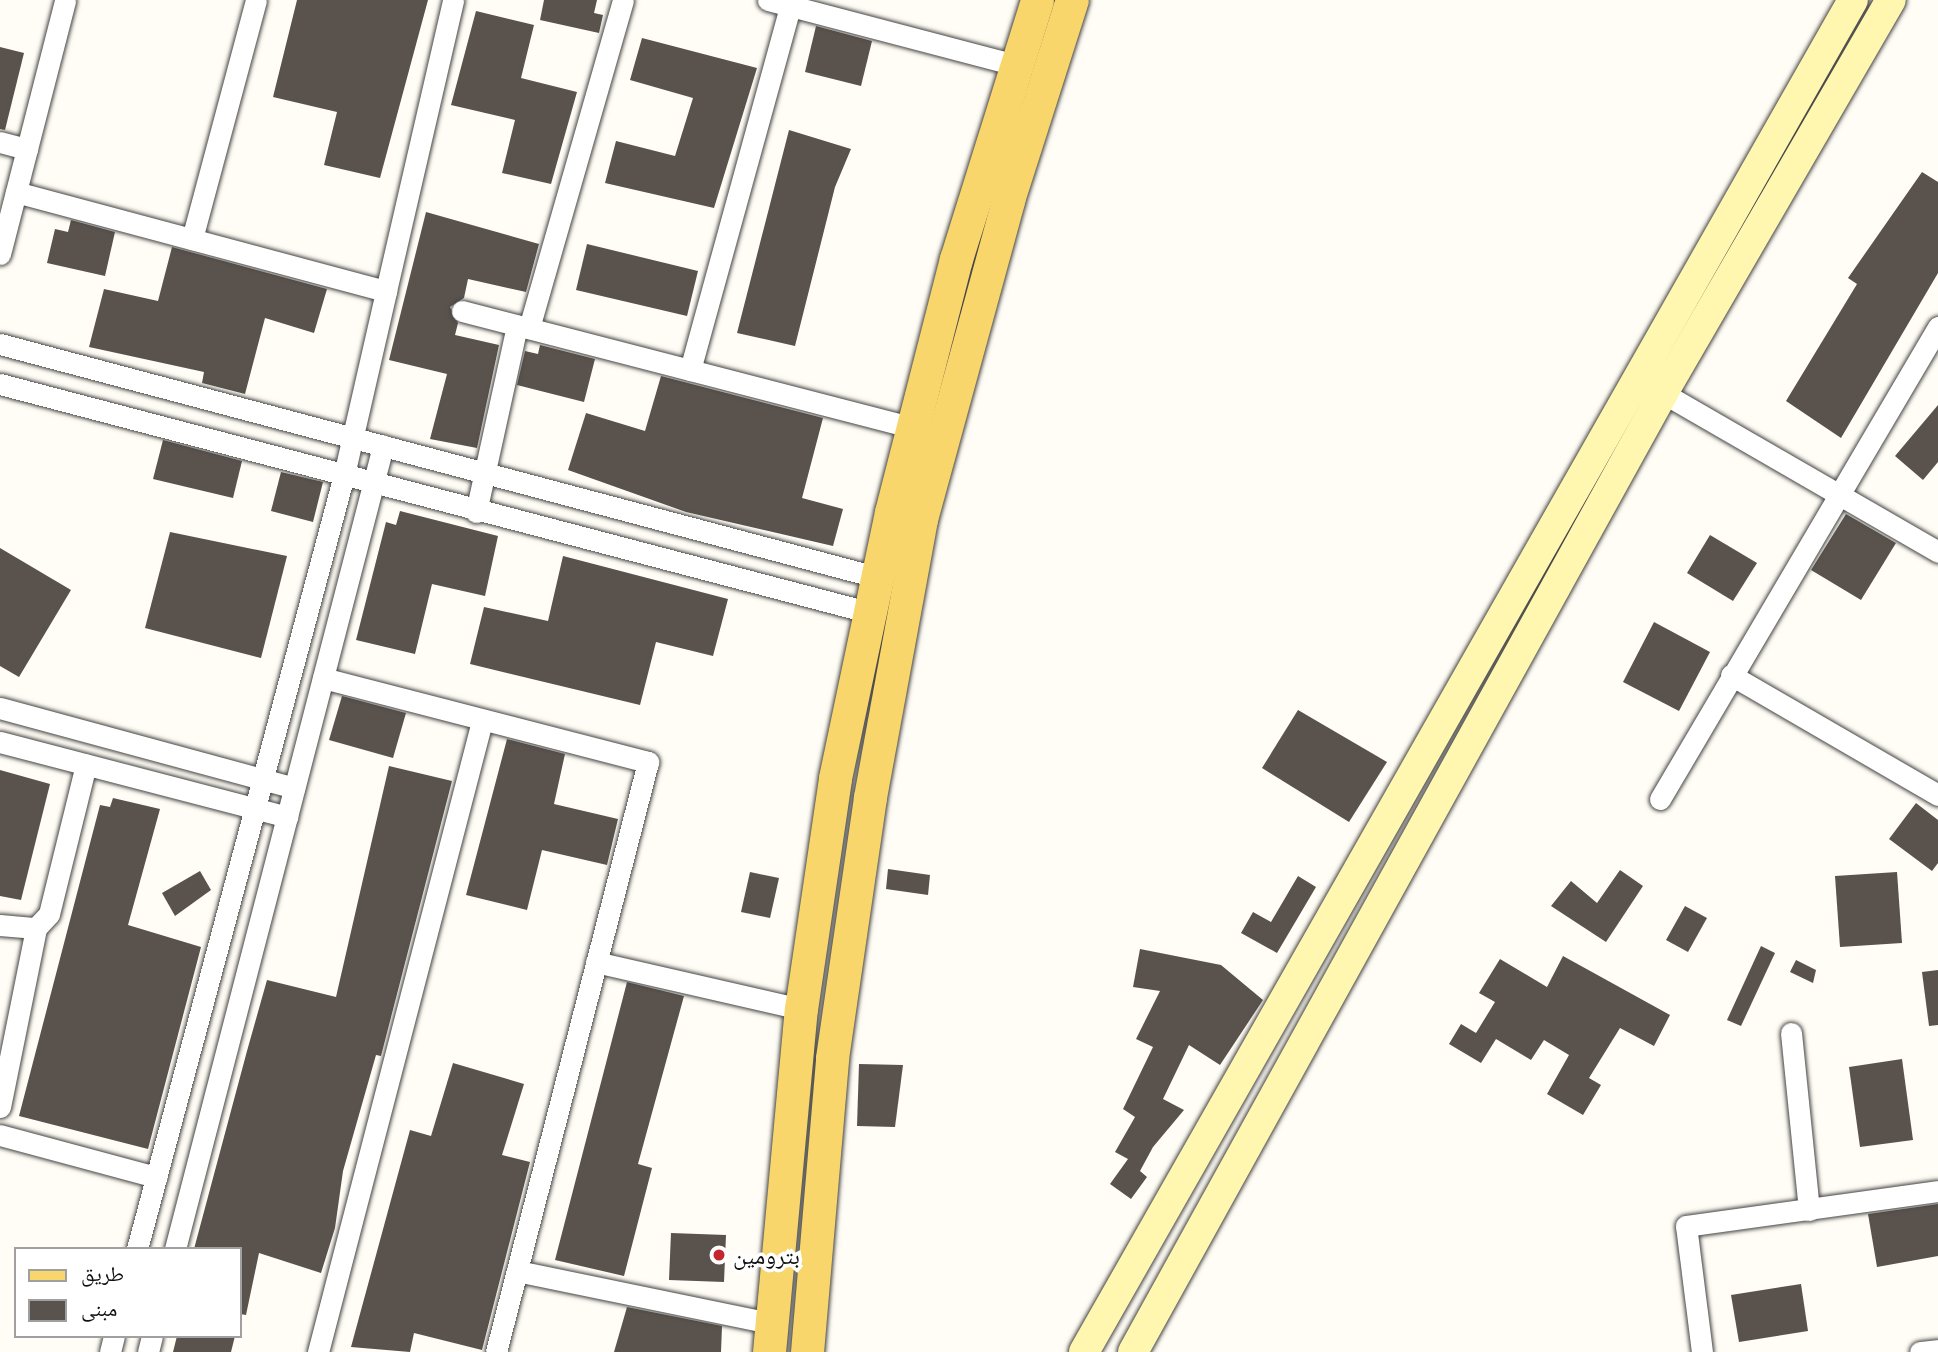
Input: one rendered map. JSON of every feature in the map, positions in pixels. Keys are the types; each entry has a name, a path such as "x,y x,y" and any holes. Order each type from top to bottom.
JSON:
{"main road":[{"path":"770,1338 801,1009 835,778 876,577 912,427 1015,65 1037,0"},
{"path":"807,1352 832,1058 870,797 921,519 1008,200 1072,0"},
{"path":"1084,1352 1853,0"},
{"path":"1133,1352 1663,393 1891,0"}],"street":[{"path":"0,254 65,0"},
{"path":"192,239 256,0"},
{"path":"138,1247 344,475 453,0"},
{"path":"477,512 523,327 623,0"},
{"path":"768,0 1015,65"},
{"path":"690,370 790,6"},
{"path":"0,142 27,149"},
{"path":"16,192 386,291"},
{"path":"462,311 912,427"},
{"path":"1660,799 1936,335"},
{"path":"0,344 876,577"},
{"path":"0,384 477,512 869,612"},
{"path":"1663,393 1938,551"},
{"path":"176,1247 383,446"},
{"path":"1731,676 1938,795"},
{"path":"323,678 648,762 496,1352"},
{"path":"0,708 294,788"},
{"path":"318,1352 482,721"},
{"path":"0,742 287,817"},
{"path":"0,1107 36,928 49,914 86,764"},
{"path":"0,925 36,928"},
{"path":"596,962 801,1009"},
{"path":"1791,1033 1809,1210"},
{"path":"0,1135 156,1177"},
{"path":"1702,1352 1686,1226 1938,1191"},
{"path":"517,1271 770,1338"},
{"path":"1920,1352 1938,1350"}],"building":[{"path":"297,0 428,0 380,178 324,165 337,112 273,97"},
{"path":"544,0 597,0 594,13 603,15 599,33 540,20"},
{"path":"476,11 534,25 521,78 577,92 551,184 502,173 515,120 451,105"},
{"path":"816,26 872,41 861,86 805,72"},
{"path":"642,38 757,68 714,208 605,183 616,141 675,156 693,98 630,80"},
{"path":"0,47 24,53 5,130 0,129"},
{"path":"789,130 851,149 835,187 795,346 737,333"},
{"path":"1922,172 1938,182 1938,273 1841,438 1786,401 1857,284 1848,278"},
{"path":"426,212 539,244 526,292 468,279 464,298 450,307 458,323 455,335 499,345 477,448 430,439 447,374 389,360"},
{"path":"71,220 115,232 105,276 47,263 55,229 68,232"},
{"path":"587,244 698,271 687,316 576,290"},
{"path":"172,247 327,289 314,333 265,318 245,394 202,383 204,372 89,347 104,289 158,301"},
{"path":"540,345 595,359 584,402 517,385 525,351 538,354"},
{"path":"661,376 823,418 802,498 843,509 833,546 686,512 568,470 586,413 645,431"},
{"path":"1938,405 1938,462 1923,480 1895,456"},
{"path":"163,440 242,461 233,498 153,479"},
{"path":"281,472 323,482 313,522 271,511"},
{"path":"400,511 498,536 485,596 432,584 415,654 356,640 386,522 396,525"},
{"path":"1846,514 1896,543 1861,600 1811,570"},
{"path":"170,532 287,556 261,658 145,628"},
{"path":"1710,535 1757,563 1733,601 1687,573"},
{"path":"0,548 71,590 19,677 0,666"},
{"path":"563,556 728,599 713,656 656,642 640,705 470,664 484,607 548,621"},
{"path":"1654,622 1710,652 1679,711 1623,682"},
{"path":"342,696 406,713 393,758 329,740"},
{"path":"1298,710 1387,762 1349,822 1262,768"},
{"path":"507,739 565,754 554,804 618,819 607,865 542,850 527,910 466,895"},
{"path":"389,766 452,781 381,1056 376,1055 343,1171 335,1228 321,1273 259,1253 246,1315 242,1314 242,1247 195,1247 267,980 336,997"},
{"path":"0,770 50,784 21,900 0,896"},
{"path":"113,798 160,809 128,925 201,947 148,1149 19,1116 100,805 110,807"},
{"path":"1916,803 1938,820 1938,863 1932,871 1889,839"},
{"path":"888,869 930,875 928,895 886,889"},
{"path":"1620,870 1643,886 1606,942 1551,906 1571,881 1597,903"},
{"path":"200,871 211,890 175,916 162,893"},
{"path":"750,872 779,878 770,918 741,912"},
{"path":"1897,872 1902,943 1840,947 1835,876"},
{"path":"1298,876 1316,887 1277,953 1241,933 1253,912 1271,922"},
{"path":"1685,906 1707,918 1688,952 1666,940"},
{"path":"1761,946 1775,953 1741,1026 1727,1020"},
{"path":"1140,949 1221,965 1263,1000 1220,1065 1189,1045 1163,1099 1184,1110 1153,1147 1140,1171 1147,1177 1131,1199 1110,1184 1128,1159 1115,1152 1135,1117 1123,1109 1153,1047 1136,1039 1160,991 1133,987"},
{"path":"1563,956 1670,1015 1654,1046 1620,1028 1589,1078 1601,1085 1583,1115 1547,1094 1569,1055 1544,1040 1531,1060 1496,1039 1481,1063 1449,1044 1461,1024 1476,1033 1495,1002 1479,993 1500,959 1547,987"},
{"path":"1796,960 1816,970 1813,983 1790,972"},
{"path":"1938,970 1938,1025 1929,1026 1922,972"},
{"path":"627,982 684,996 638,1164 652,1168 624,1276 555,1260"},
{"path":"1902,1059 1913,1140 1860,1147 1849,1067"},
{"path":"453,1063 524,1084 502,1155 530,1162 482,1350 414,1333 410,1352 351,1347 410,1130 431,1136"},
{"path":"859,1064 903,1065 895,1127 857,1126"},
{"path":"1938,1204 1938,1256 1877,1267 1868,1214"},
{"path":"671,1233 726,1235 724,1282 669,1280"},
{"path":"1801,1284 1808,1331 1739,1342 1731,1295"},
{"path":"627,1307 722,1326 721,1352 614,1352"},
{"path":"176,1338 234,1338 231,1352 173,1352"}],"place":[{"name":"بترومين","path":"719,1255"}]}
